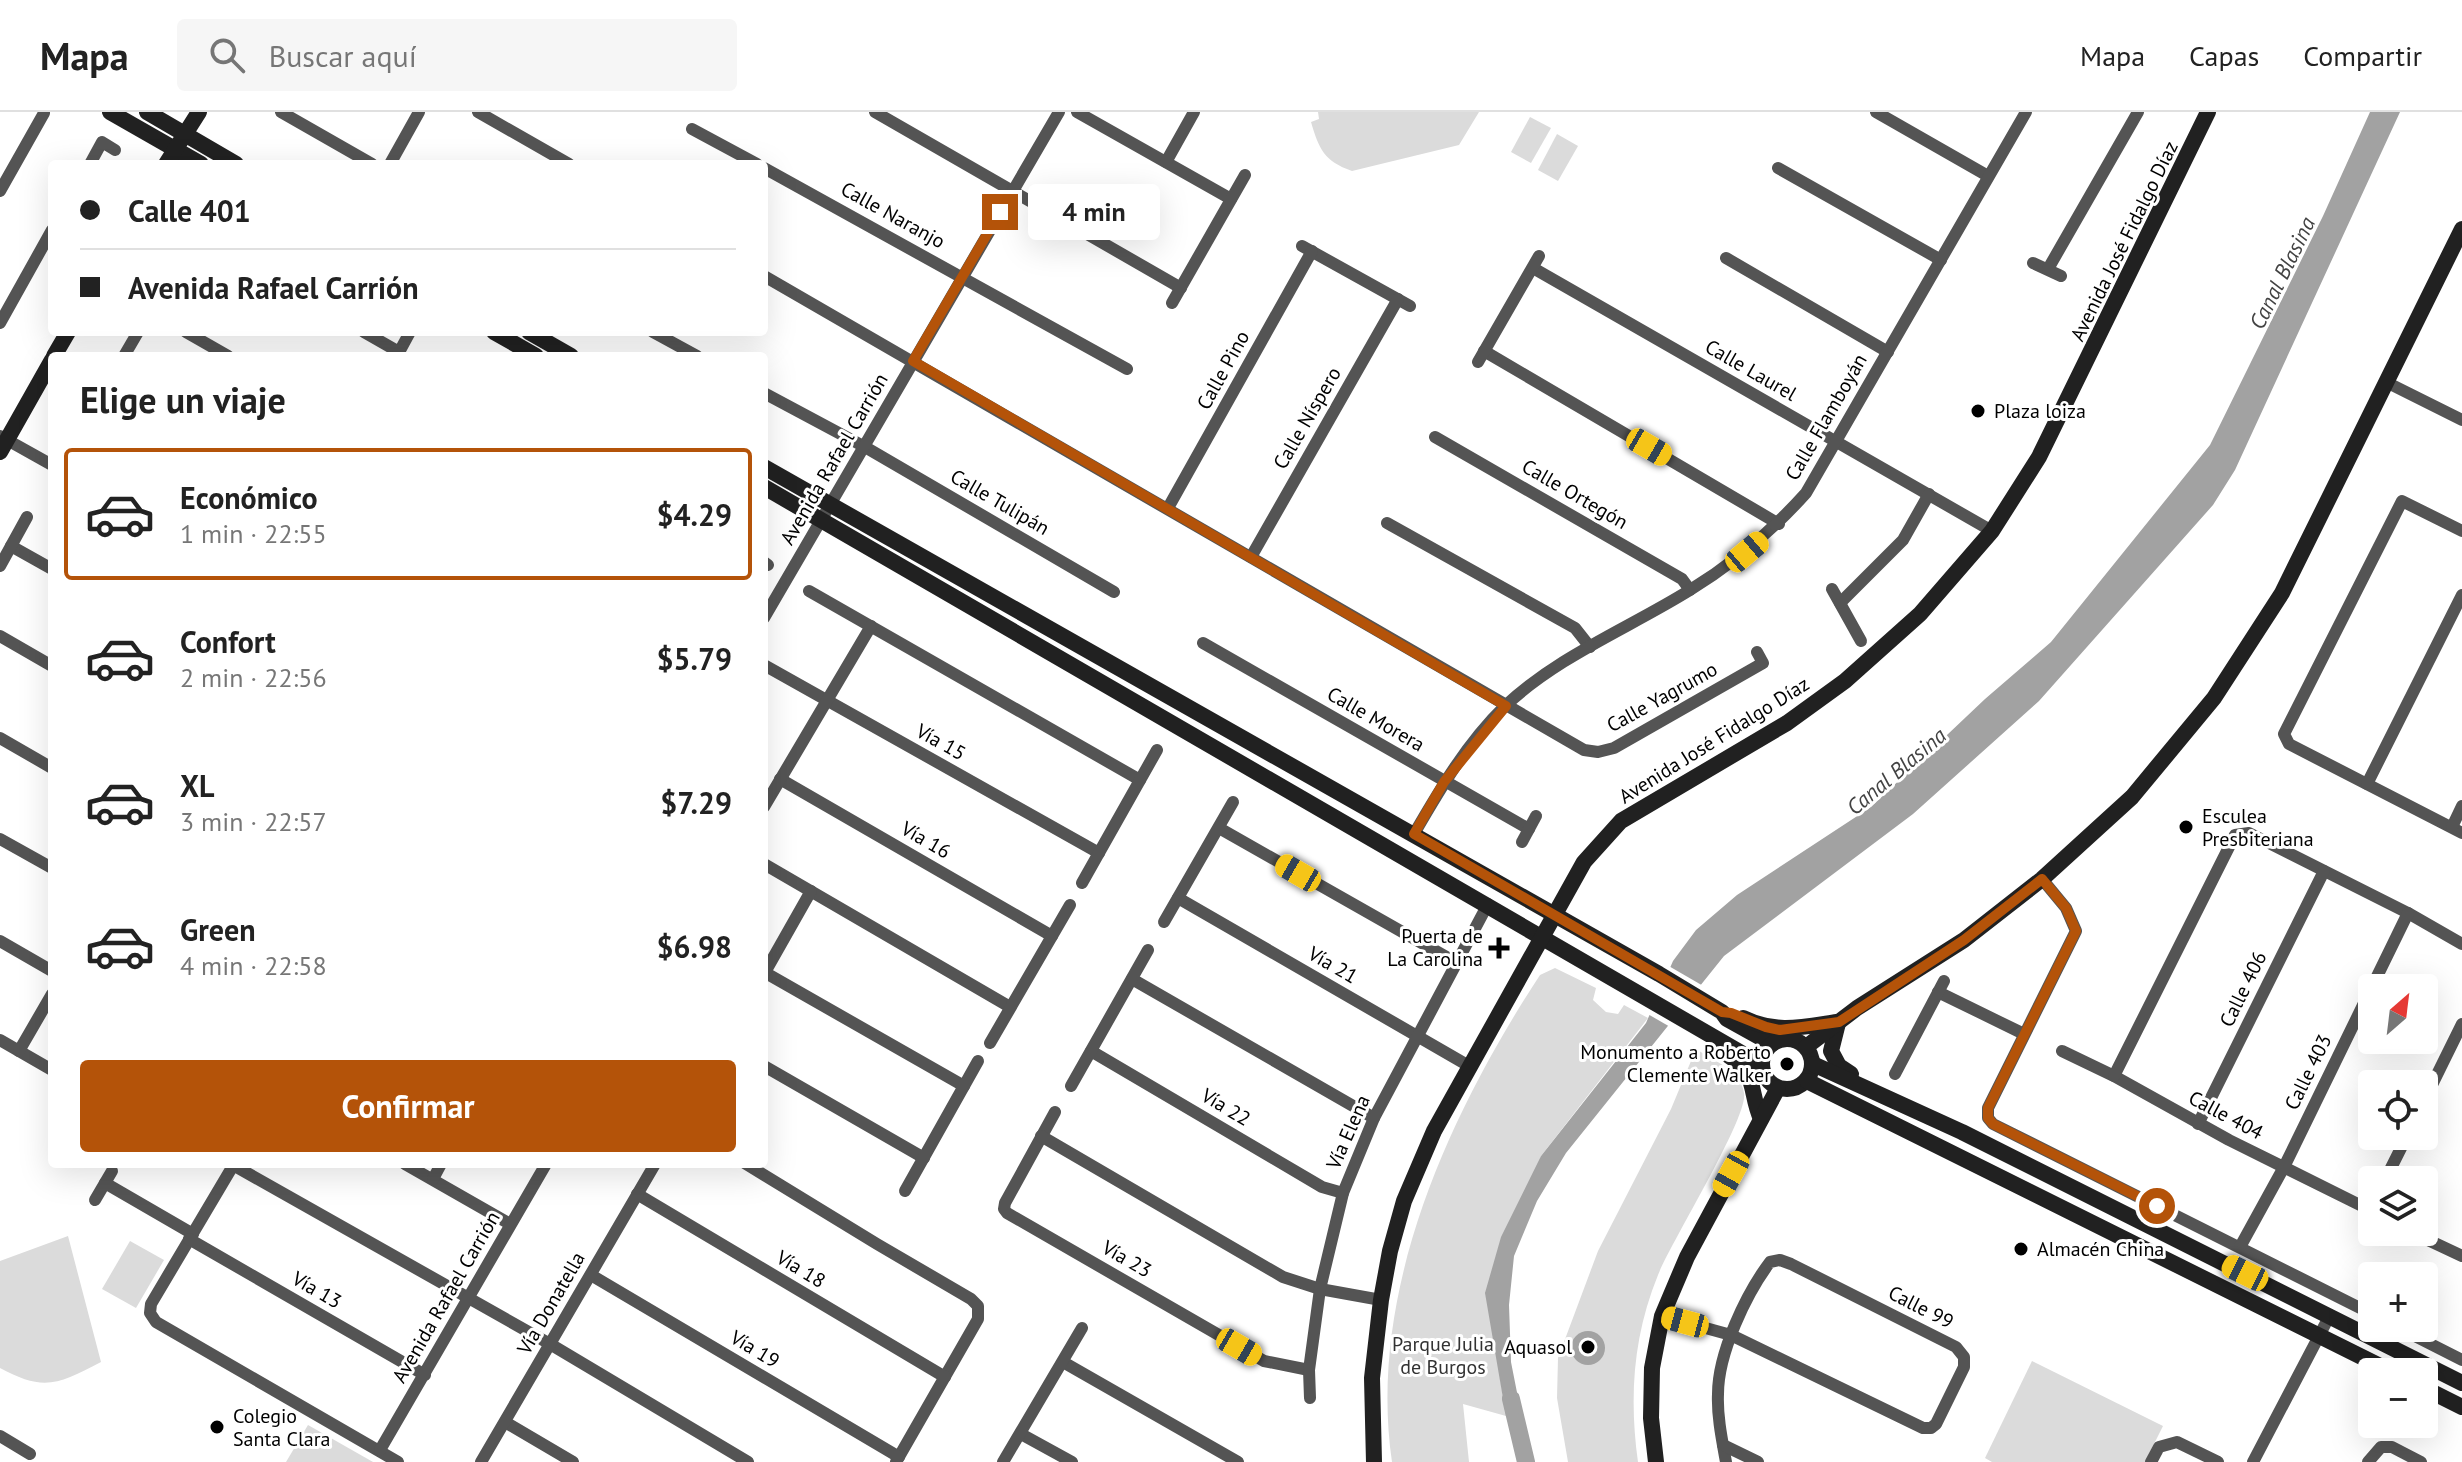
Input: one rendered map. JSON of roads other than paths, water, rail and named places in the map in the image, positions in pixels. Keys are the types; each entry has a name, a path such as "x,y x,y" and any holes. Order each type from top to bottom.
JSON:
{"main road":[{"path":"110,112 171,157 199,112"},
{"path":"147,112 229,160"},
{"name":"Avenida José Fidalgo Díaz","path":"1374,1462 1372,1378 1381,1300 1404,1201 1434,1131 1584,862 1621,821 1787,723 1845,681 1920,614 1992,531 2039,457 2208,112"},
{"path":"1806,1047 1964,940 2042,879 2132,797 2214,698 2282,593 2462,229"},
{"path":"501,336 529,352"},
{"path":"536,336 564,352"},
{"path":"2,443 48,366"},
{"path":"768,469 1716,1008 1780,1030 1839,1022"},
{"path":"768,489 1646,996 1675,1013 1684,1026 1762,1065"},
{"path":"1716,1008 1727,1019 1772,1044"},
{"path":"1839,1022 1831,1046 1836,1063 1847,1072 1877,1086 1885,1098"},
{"path":"1696,1030 1745,1069 1752,1080 1755,1105 1761,1119"},
{"path":"1789,1039 1806,1047 1813,1064 1807,1081 1795,1089 1778,1088 1766,1078 1762,1065 1764,1055 1772,1044 1789,1039"},
{"path":"1813,1064 1962,1132 2462,1383"},
{"path":"1807,1081 2364,1358"},
{"path":"1656,1462 1651,1418 1652,1368 1662,1316 1687,1257 1778,1088"},
{"path":"2438,1395 2462,1407"}],"street":[{"path":"281,112 365,160"},
{"path":"392,160 419,112"},
{"path":"478,112 562,160"},
{"path":"875,112 1181,288"},
{"name":"Avenida Rafael Carrión","path":"768,611 1059,112"},
{"path":"1077,112 1231,199"},
{"path":"1166,162 1194,112"},
{"path":"1876,112 1988,176"},
{"name":"Calle Flamboyán","path":"1414,834 1444,782 1506,706 1547,673 1690,590 1747,552 1779,524 1806,493 2026,112"},
{"path":"2048,269 2138,112"},
{"path":"0,191 45,120"},
{"path":"692,129 750,160"},
{"path":"92,160 102,142 115,150"},
{"path":"1778,168 1941,260"},
{"name":"Calle Naranjo","path":"768,170 1127,369"},
{"path":"1172,303 1245,175"},
{"path":"0,323 48,237"},
{"name":"Calle Pino","path":"1168,508 1307,248 1404,302"},
{"path":"39,252 48,257"},
{"path":"1726,258 1888,352"},
{"name":"Calle Laurel","path":"1779,524 1481,357 1536,262 1836,442 1992,531"},
{"path":"2033,263 2061,276"},
{"name":"Calle Yagrumo","path":"768,278 1584,750 1598,752 1614,748 1760,658"},
{"name":"Calle Níspero","path":"1251,557 1404,302"},
{"path":"193,336 221,352"},
{"path":"370,336 395,352"},
{"path":"660,336 690,352"},
{"path":"2388,383 2462,420"},
{"name":"Calle Tulipán","path":"768,395 865,447 1114,592"},
{"name":"Calle Ortegón","path":"1435,437 1682,579 1690,590"},
{"path":"2,443 48,463"},
{"path":"1840,603 1903,540 1929,494"},
{"path":"2462,531 2402,501 2284,734 2289,744 2457,830 2462,806"},
{"path":"0,566 27,517"},
{"path":"1387,523 1575,628 1590,647"},
{"path":"11,546 48,567"},
{"path":"1832,589 1861,641"},
{"path":"809,591 1140,780"},
{"path":"2367,784 2462,595"},
{"path":"768,800 871,626"},
{"path":"0,636 48,664"},
{"name":"Calle Morera","path":"1203,643 1529,829"},
{"name":"Vía 15","path":"768,667 1099,853"},
{"path":"0,738 48,766"},
{"path":"1082,883 1157,750"},
{"name":"Vía 16","path":"780,779 1052,936"},
{"path":"1164,922 1233,802"},
{"path":"1522,842 1536,816"},
{"path":"1219,828 1457,963"},
{"path":"2114,1076 2235,835 2249,833 2408,913 2462,944"},
{"path":"0,839 48,866"},
{"path":"768,866 1010,1007"},
{"name":"Calle 406","path":"2198,1124 2324,871"},
{"path":"2042,879 2066,908 2076,931 1988,1108 1988,1118 1993,1124 2358,1307"},
{"path":"768,966 811,891"},
{"name":"Vía 21","path":"1178,898 1469,1066"},
{"name":"Vía Elena","path":"1310,1398 1309,1370 1320,1289 1343,1193 1374,1118 1488,904"},
{"path":"990,1043 1070,905"},
{"name":"Calle 403","path":"2240,1247 2284,1167 2408,913"},
{"path":"0,941 48,969"},
{"path":"1071,1086 1148,950"},
{"path":"768,975 964,1086"},
{"path":"1132,979 1374,1118"},
{"path":"1895,1074 1941,987 2024,1034"},
{"path":"19,1051 48,1001"},
{"path":"2438,1073 2462,1024"},
{"path":"0,1040 48,1068"},
{"name":"Vía 22","path":"1091,1051 1322,1187 1343,1193"},
{"name":"Calle 404","path":"2062,1051 2114,1076 2198,1124 2358,1203"},
{"path":"905,1191 978,1061"},
{"path":"768,1068 924,1158"},
{"name":"Vía 23","path":"1055,1112 1005,1203 1007,1213 1264,1361 1309,1370"},
{"path":"1041,1136 1283,1277 1320,1289 1381,1300"},
{"path":"232,1168 151,1304 150,1313 156,1322 398,1462"},
{"path":"239,1168 550,1344 748,1462"},
{"path":"412,1168 510,1224"},
{"path":"433,1179 439,1168"},
{"name":"Avenida Rafael Carrión","path":"380,1450 544,1168"},
{"name":"Vía Donatella","path":"481,1462 653,1168"},
{"path":"753,1168 978,1306 978,1319 945,1377"},
{"path":"95,1200 112,1171"},
{"name":"Vía 13","path":"105,1183 425,1375"},
{"name":"Vía 18","path":"637,1194 945,1377"},
{"path":"2438,1244 2459,1254 2462,1239"},
{"name":"Calle 99","path":"1780,1260 1956,1347 1964,1357 1964,1367 1936,1424 1923,1428 1731,1335 1762,1272 1770,1262 1780,1260"},
{"name":"Vía 19","path":"591,1275 897,1460 945,1377"},
{"path":"2253,1462 2330,1315"},
{"path":"1662,1316 1731,1335 1722,1359 1718,1394 1726,1462"},
{"path":"1003,1462 1082,1328"},
{"path":"2427,1342 2462,1360"},
{"path":"1063,1362 1238,1462"},
{"path":"505,1422 573,1462"},
{"path":"1021,1434 1072,1462"},
{"path":"0,1436 30,1454"},
{"path":"2151,1462 2159,1447 2177,1442 2218,1462"},
{"path":"1723,1445 1758,1462"},
{"path":"2368,1462 2381,1447 2392,1447 2421,1462"}],"waterway":[{"name":"Canal Blasina","path":"1511,1399 1526,1462"}],"place":[{"name":"Plaza loiza","path":"1978,411"},
{"name":"Esculea Presbiteriana","path":"2186,827"},
{"name":"Puerta de La Carolina","path":"1499,948"},
{"name":"Monumento a Roberto Clemente Walker","path":"1787,1064"},
{"name":"Almacén China","path":"2021,1249"},
{"name":"Aquasol","path":"1588,1347"},
{"name":"Colegio Santa Clara","path":"217,1427"}],"park label":[{"name":"Parque Julia de Burgos","path":"1443,1356"}]}
